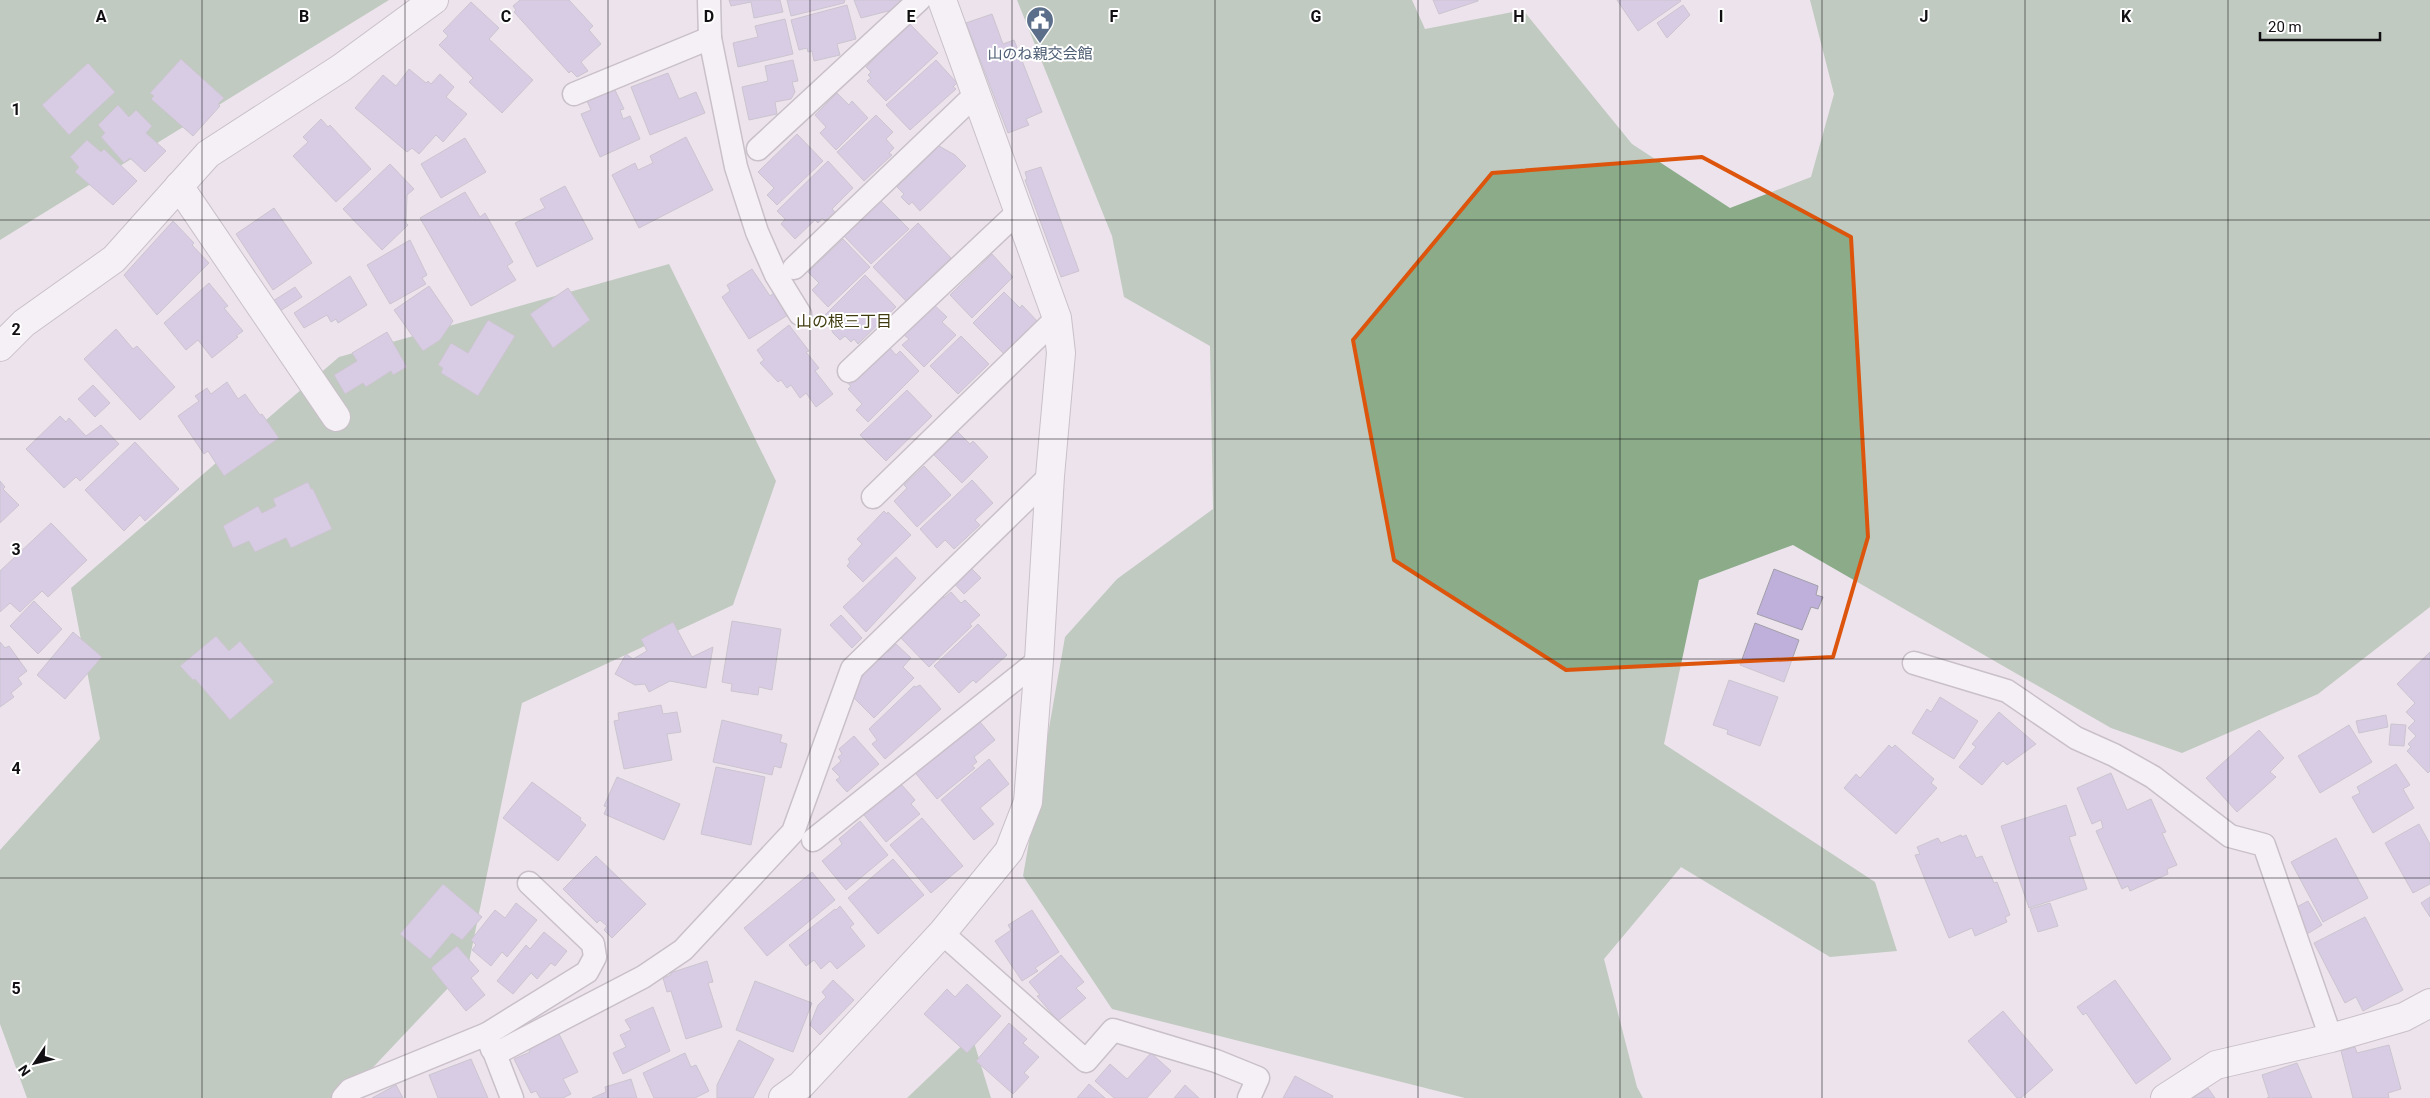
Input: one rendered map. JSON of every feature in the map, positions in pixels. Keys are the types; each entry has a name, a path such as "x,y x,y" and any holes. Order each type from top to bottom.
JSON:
{"street":[{"path":"0,347 24,322 114,259 208,154 341,68 434,0"},
{"path":"783,1098 801,1085 942,933 1009,851 1028,802 1050,476 1061,353 1057,318 942,0"},
{"path":"180,186 336,417"},
{"path":"2165,1098 2216,1065 2331,1038 2404,1017 2430,1003"}],"lane":[{"path":"709,0 710,38 736,167 751,214 776,274 800,314"},
{"path":"758,149 919,0"},
{"path":"574,94 710,38"},
{"path":"794,268 976,94"},
{"path":"849,371 1019,211"},
{"path":"874,497 1057,318"},
{"path":"343,1098 350,1090 491,1044 643,977 683,950 793,832 852,669 1050,476"},
{"path":"813,840 1039,660"},
{"path":"1914,663 2007,691 2076,738 2114,755 2153,777 2230,836 2264,845 2331,1038"},
{"path":"491,1044 587,972 595,957 593,944 529,883"},
{"path":"942,933 1086,1061 1113,1030 1216,1061 1258,1078 1249,1098"},
{"path":"491,1044 512,1098"}],"highlighted area":[{"path":"1702,157 1851,237 1868,537 1833,657 1566,670 1394,560 1353,340 1492,173"}],"green space":[{"path":"0,0 389,0 0,240"},
{"path":"1017,0 1412,0 1425,29 1523,10 1632,144 1730,208 1811,177 1834,94 1810,0 2430,0 2430,607 2318,694 2182,753 2111,728 1793,545 1699,580 1664,744 1875,882 1897,951 1830,957 1681,867 1604,959 1637,1087 1643,1098 1465,1098 1112,1009 1023,876 1065,637 1117,579 1213,509 1210,346 1124,297 1112,236"},
{"path":"669,264 776,481 733,605 522,703 468,967 344,1098 27,1098 0,1024 0,850 100,739 71,588 339,357"},
{"path":"972,1036 991,1098 907,1098"}],"building":[{"path":"520,0 569,0 593,26 589,30 601,44 581,62 588,71 577,77 571,71 569,73 514,12 516,10 513,6"},
{"path":"729,0 780,0 783,12 754,18 751,2 731,6"},
{"path":"787,0 845,0 844,3 791,16"},
{"path":"854,0 906,0 896,9 861,18"},
{"path":"1433,0 1478,0 1478,1 1439,14"},
{"path":"1617,0 1680,0 1681,1 1638,31"},
{"path":"471,2 499,28 489,39 533,80 502,113 469,82 473,78 439,45 448,36 443,31"},
{"path":"847,5 856,39 837,44 840,55 814,61 812,51 808,52 807,48 799,50 791,20"},
{"path":"1683,5 1690,15 1667,38 1657,23"},
{"path":"992,14 1003,44 1014,40 1042,112 1026,119 1029,125 1008,133 966,23"},
{"path":"785,19 793,54 738,67 733,43 758,37 755,26"},
{"path":"909,23 938,53 886,101 867,81 871,78 868,75 871,72 866,67"},
{"path":"181,59 224,98 218,104 220,106 193,136 151,99 154,96 150,93"},
{"path":"793,60 798,81 792,82 795,92 791,99 775,102 777,114 749,120 742,87 768,81 765,66"},
{"path":"936,60 957,83 953,87 956,89 910,130 886,105"},
{"path":"88,63 115,92 69,135 42,105"},
{"path":"409,69 426,83 428,81 431,84 440,74 454,87 446,97 467,114 443,142 436,135 419,154 412,148 407,152 355,108 383,75 396,86"},
{"path":"668,73 679,99 696,92 705,113 650,135 631,87"},
{"path":"614,88 624,109 620,110 623,119 630,116 640,139 600,157 581,114 591,110 587,101"},
{"path":"837,93 849,105 852,101 868,118 836,150 820,133 826,127 815,115"},
{"path":"118,105 129,117 136,110 152,126 146,133 166,151 145,172 130,158 124,163 101,137 105,133 98,125"},
{"path":"876,115 893,132 886,139 894,148 889,153 892,155 864,181 837,152"},
{"path":"321,119 328,127 330,125 371,169 336,202 293,156 308,142 303,137"},
{"path":"797,134 823,161 777,205 767,195 774,188 758,172"},
{"path":"686,137 713,190 639,228 612,175 635,163 638,170 653,163 650,156"},
{"path":"465,138 486,172 441,198 421,164"},
{"path":"87,140 101,152 104,149 137,181 113,205 75,172 79,167 70,157"},
{"path":"939,146 955,155 966,166 920,211 912,202 909,205 901,197 904,194 897,187"},
{"path":"828,161 853,188 832,209 835,212 825,221 822,218 818,223 815,220 795,239 781,224 785,219 777,211"},
{"path":"390,164 414,189 407,195 406,223 408,225 382,250 343,209"},
{"path":"1041,167 1079,271 1061,277 1025,180 1027,179 1025,172"},
{"path":"565,186 593,239 537,267 515,223 545,208 540,199"},
{"path":"465,192 480,217 485,213 513,262 507,266 516,280 471,306 420,218"},
{"path":"880,200 909,229 871,264 843,235"},
{"path":"274,208 312,263 273,290 236,234"},
{"path":"173,221 194,243 192,245 209,263 157,315 124,275"},
{"path":"918,223 951,258 906,301 873,267"},
{"path":"843,239 870,267 828,307 812,290 819,283 808,272"},
{"path":"410,240 427,275 422,278 426,284 390,304 367,265"},
{"path":"992,254 1013,277 972,318 950,295"},
{"path":"752,269 770,296 774,293 788,315 749,339 722,297 730,291 727,285"},
{"path":"865,275 896,307 858,344 854,339 851,342 845,336 840,340 833,333 825,315"},
{"path":"350,276 367,305 338,323 336,319 331,322 327,315 304,328 294,313"},
{"path":"209,283 228,306 224,308 243,331 212,358 198,340 186,350 164,323"},
{"path":"429,286 453,321 440,340 423,351 394,310"},
{"path":"295,287 302,297 280,311 273,301"},
{"path":"568,288 590,320 553,348 530,314"},
{"path":"1004,292 1020,308 1022,305 1037,321 1004,354 973,323"},
{"path":"931,302 947,317 942,322 956,335 924,367 902,345 909,339 904,335"},
{"path":"488,320 515,336 478,396 441,373 443,368 438,365 451,343 468,353"},
{"path":"789,325 809,351 806,352 819,368 815,371 833,394 816,407 806,393 800,398 791,385 787,388 781,380 778,382 760,363 764,360 757,350"},
{"path":"116,329 133,349 137,346 175,387 140,420 84,359"},
{"path":"387,332 407,367 393,375 391,371 366,387 363,383 345,394 334,375 357,361 352,353"},
{"path":"961,336 989,364 958,394 930,366"},
{"path":"889,347 896,355 900,351 919,371 868,422 856,410 862,404 848,389 851,386 845,381"},
{"path":"227,382 238,399 245,394 279,438 224,476 208,451 204,454 178,416 199,401 195,396 207,388 211,394"},
{"path":"93,385 110,403 95,417 78,399"},
{"path":"907,390 932,416 886,461 860,435"},
{"path":"60,416 66,422 69,418 86,436 101,425 119,444 80,481 76,477 64,488 26,449"},
{"path":"957,431 970,444 973,441 988,457 962,483 934,455"},
{"path":"135,442 179,489 145,521 140,515 124,531 85,490"},
{"path":"924,466 951,495 917,527 894,501 907,488 904,485"},
{"path":"972,480 993,503 975,520 980,525 954,549 945,540 937,548 920,529"},
{"path":"0,481 5,487 3,489 19,505 0,523"},
{"path":"308,482 332,529 291,548 286,538 255,552 249,541 233,548 223,526 258,506 262,513 276,506 273,499"},
{"path":"884,511 887,514 888,512 911,535 863,582 847,566 850,562 848,559 862,544 857,539"},
{"path":"51,523 87,560 48,597 42,591 20,612 10,603 0,612 0,571"},
{"path":"896,557 916,578 866,632 843,607"},
{"path":"967,564 981,578 964,594 950,579"},
{"path":"1774,569 1818,586 1816,595 1823,597 1818,609 1811,607 1802,630 1757,614"},
{"path":"951,592 961,603 965,600 980,615 970,624 972,626 929,667 901,638 942,596 944,598"},
{"path":"34,601 62,629 38,654 10,626"},
{"path":"841,615 862,638 852,648 830,625"},
{"path":"732,621 781,629 772,690 759,687 758,695 731,691 732,684 722,682"},
{"path":"673,622 692,657 713,647 706,688 670,681 649,692 645,684 635,685 615,674 626,654 633,659 647,651 641,639"},
{"path":"1755,623 1799,640 1784,682 1740,665"},
{"path":"978,624 1007,655 976,683 973,680 959,693 934,666"},
{"path":"73,632 102,657 65,699 37,675"},
{"path":"216,636 229,651 240,641 274,682 230,720 195,679 193,680 180,666"},
{"path":"0,642 5,648 9,646 27,671 18,678 22,684 11,693 14,697 0,707"},
{"path":"896,644 911,658 903,667 914,678 874,718 852,696 857,691 850,685 885,650 888,652"},
{"path":"2430,652 2430,771 2428,773 2407,751 2411,747 2408,744 2416,736 2408,728 2415,721 2406,712 2415,703 2397,684"},
{"path":"1729,680 1778,697 1760,746 1727,734 1728,730 1713,725"},
{"path":"920,685 941,709 885,759 872,744 877,740 869,729 914,686"},
{"path":"1940,697 1978,721 1954,759 1912,733 1927,709 1931,712"},
{"path":"661,705 663,714 677,712 681,732 667,734 672,760 624,769 614,721 619,720 618,713"},
{"path":"1999,712 2036,744 2007,765 2003,761 1982,785 1959,767 1976,747 1972,744"},
{"path":"2386,715 2388,727 2359,733 2356,721"},
{"path":"976,717 995,740 974,757 977,762 972,766 975,768 937,799 912,769"},
{"path":"722,720 782,735 780,742 787,744 781,768 774,766 772,775 713,762"},
{"path":"2391,724 2406,725 2404,746 2389,745"},
{"path":"2349,725 2372,762 2320,793 2298,756"},
{"path":"2259,730 2284,758 2270,772 2276,777 2237,812 2206,778"},
{"path":"854,736 879,764 847,792 836,780 840,777 832,769 841,761 838,757 842,754 839,749"},
{"path":"1889,745 1892,748 1895,745 1934,779 1931,783 1937,788 1896,834 1844,788 1856,774 1860,778"},
{"path":"989,759 1009,784 980,808 994,824 974,840 941,800"},
{"path":"2396,764 2410,785 2403,789 2414,808 2373,833 2352,797 2360,793 2357,787"},
{"path":"716,767 765,777 751,845 701,834"},
{"path":"2111,773 2127,810 2151,799 2166,832 2162,833 2177,865 2167,869 2168,874 2130,891 2128,886 2122,889 2096,831 2103,828 2101,820 2092,824 2077,788"},
{"path":"617,777 680,804 664,840 604,814 607,807 604,806"},
{"path":"532,782 581,818 580,820 586,825 558,861 503,818"},
{"path":"892,782 897,788 901,784 915,800 911,804 920,814 886,842 864,815"},
{"path":"2066,805 2076,835 2069,837 2087,889 2029,908 2001,826"},
{"path":"922,818 963,866 931,893 890,845"},
{"path":"860,821 888,855 846,890 822,861 842,844 839,839"},
{"path":"2419,824 2430,844 2430,884 2413,893 2385,843"},
{"path":"1961,835 1962,837 1966,835 1976,858 1982,856 1994,883 1997,882 2010,915 2005,917 2007,922 1975,936 1972,928 1949,938 1915,855 1920,854 1917,847 1938,838 1941,843"},
{"path":"2336,838 2368,898 2323,922 2291,862"},
{"path":"596,856 646,904 612,938 604,930 607,926 600,920 597,923 563,889"},
{"path":"893,859 924,895 878,934 848,898"},
{"path":"812,872 835,900 767,956 744,928"},
{"path":"443,884 482,917 462,940 452,933 430,959 400,934"},
{"path":"2430,897 2430,917 2421,903"},
{"path":"2308,901 2322,925 2302,937 2291,910"},
{"path":"516,903 537,920 507,957 502,952 491,966 472,950 476,945 471,940 495,910 505,918"},
{"path":"2050,903 2058,926 2038,932 2030,909"},
{"path":"840,906 854,924 850,927 865,946 837,969 830,961 821,969 814,960 806,966 789,945"},
{"path":"1032,910 1059,952 1035,968 1038,971 1022,981 995,941 1011,930 1008,925"},
{"path":"2365,917 2403,990 2363,1011 2356,997 2345,1003 2314,943"},
{"path":"544,932 567,951 555,966 551,963 537,979 531,973 513,994 497,981 526,945 530,949"},
{"path":"457,946 479,971 471,978 485,995 466,1011 431,968"},
{"path":"1061,955 1084,982 1076,988 1086,998 1058,1021 1037,996 1040,995 1029,982"},
{"path":"707,961 713,982 708,983 722,1027 686,1039 671,991 667,992 663,978 671,975 670,973"},
{"path":"833,980 854,1000 820,1035 810,1025 818,1005 826,997 822,992"},
{"path":"2115,980 2171,1059 2136,1084 2086,1013 2083,1015 2077,1007"},
{"path":"755,981 812,1003 793,1052 736,1030"},
{"path":"967,984 1001,1016 967,1053 924,1014 947,989 955,997"},
{"path":"653,1007 670,1051 623,1074 613,1053 626,1047 620,1035 631,1030 625,1020"},
{"path":"2003,1011 2053,1070 2021,1098 2017,1098 1968,1041"},
{"path":"1009,1023 1027,1039 1023,1043 1039,1057 1024,1073 1029,1077 1013,1094 976,1061"},
{"path":"558,1032 578,1072 563,1079 571,1094 563,1098 540,1098 536,1091 531,1093 514,1059 530,1052 528,1047"},
{"path":"739,1040 774,1059 753,1098 717,1098 717,1085"},
{"path":"2389,1045 2401,1089 2388,1093 2389,1098 2353,1098 2341,1051 2355,1047 2357,1053"},
{"path":"685,1053 691,1067 696,1065 709,1091 695,1098 654,1098 643,1073"},
{"path":"1151,1053 1171,1071 1147,1098 1114,1098 1095,1081 1110,1064 1127,1079"},
{"path":"471,1059 488,1098 438,1098 429,1075"},
{"path":"2297,1063 2312,1098 2267,1098 2269,1097 2262,1075"},
{"path":"1295,1076 1333,1096 1332,1098 1283,1098"},
{"path":"631,1079 637,1098 592,1098 606,1092 605,1087"},
{"path":"1089,1084 1105,1098 1077,1098"},
{"path":"396,1085 403,1098 372,1098"},
{"path":"1185,1085 1199,1098 1174,1098"},
{"path":"2208,1088 2215,1098 2193,1098"}],"place":[{"name":"山のね親交会館","path":"1040,44"}],"district":[{"name":"山の根三丁目","path":"844,321"}]}
